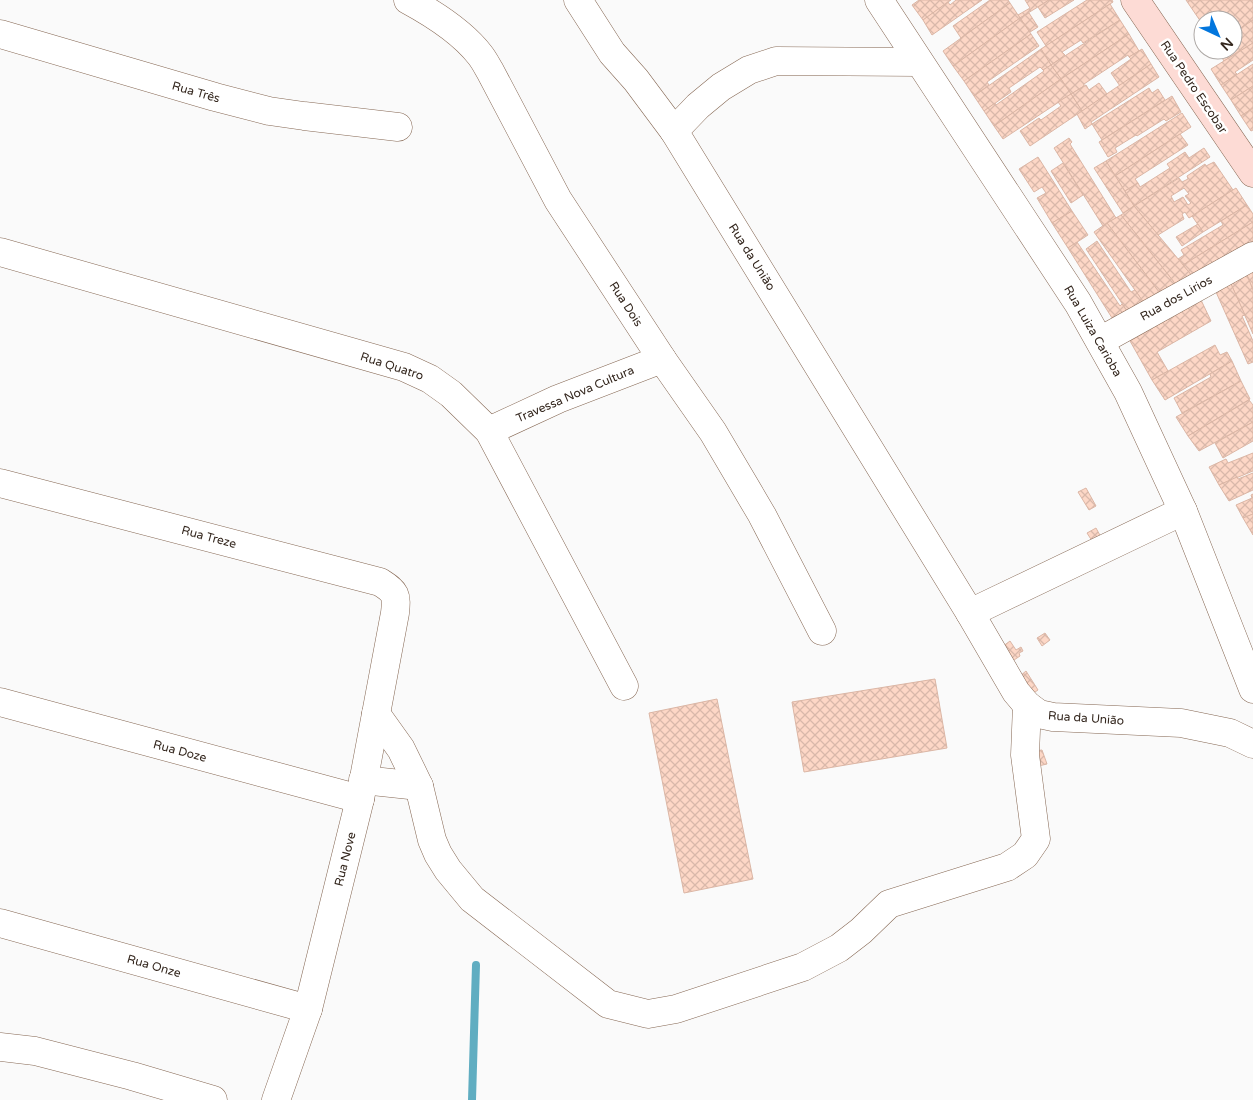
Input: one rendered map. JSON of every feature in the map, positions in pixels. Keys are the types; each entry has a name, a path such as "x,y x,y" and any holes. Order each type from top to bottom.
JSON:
{"main road":[{"name":"Rua Pedro Escobar","path":"1140,2 1253,174"}],"street":[{"name":"Rua Dois","path":"408,0 423,8 462,37 480,54 558,200 662,359 713,432 752,498 822,631"},
{"name":"Rua da União","path":"578,0 612,53 636,80 674,131 970,613 1016,692 1027,705 1039,714 1053,717 1181,723 1230,733 1253,744"},
{"name":"Rua Luiza Carioba","path":"880,0 1078,303 1128,392 1183,511 1253,689"},
{"name":"Rua Três","path":"0,34 269,111 398,127"},
{"path":"674,131 698,106 721,87 749,70 776,61 919,62"},
{"name":"Rua Quatro","path":"0,252 404,367 430,379 451,394 489,431 624,686"},
{"name":"Rua dos Lirios","path":"1100,341 1253,256"},
{"name":"Travessa Nova Cultura","path":"489,431 558,399 662,359"},
{"name":"Rua Treze","path":"0,483 380,582 389,587 397,600 395,613"},
{"path":"970,613 1183,511"},
{"name":"Rua Nove","path":"276,1100 308,1009 361,790 395,613"},
{"name":"Rua Doze","path":"0,702 361,790 419,786"},
{"path":"376,714 401,749 419,786 432,840 438,854 448,870 472,899 608,1004 648,1014 676,1009 803,968 839,948 861,931 889,904 1007,867 1025,855 1036,839 1025,755 1027,705"},
{"name":"Rua Onze","path":"0,923 308,1009"},
{"path":"0,1047 35,1051 132,1076 213,1100"}],"building":[{"path":"919,0 951,0 923,20 912,5"},
{"path":"956,0 982,0 932,35 923,20 948,2 950,5"},
{"path":"990,0 1008,0 1010,3 961,38 953,26"},
{"path":"1025,0 1049,0 1020,18 1018,15 1030,8"},
{"path":"1049,0 1074,0 1045,18 1038,7"},
{"path":"1087,0 1112,0 1113,2 1046,46 1037,32"},
{"path":"1186,0 1253,0 1253,20 1243,26 1243,10 1193,10"},
{"path":"1010,3 1020,18 953,66 943,51"},
{"path":"1110,4 1120,20 1083,43 1081,40 1062,52 1065,55 1051,65 1041,49"},
{"path":"1029,13 1038,27 1030,32 1020,18"},
{"path":"1020,18 1031,34 964,81 953,66"},
{"path":"1120,20 1129,34 1061,79 1051,65"},
{"path":"1253,20 1253,43 1243,49 1243,26"},
{"path":"1031,34 1039,46 987,82 989,85 974,96 964,81"},
{"path":"1129,34 1139,51 1129,57 1128,55 1071,94 1061,79"},
{"path":"1253,43 1253,60 1235,72 1237,74 1221,85 1211,69 1226,60 1243,60 1243,49"},
{"path":"1041,49 1051,65 1043,70 1040,67 1009,88 1011,92 984,111 974,96"},
{"path":"1142,49 1151,64 1120,86 1111,73 1131,59 1129,57"},
{"path":"1151,64 1159,77 1091,122 1092,124 1085,129 1077,114"},
{"path":"1253,64 1253,86 1231,100 1221,85"},
{"path":"1051,65 1061,79 994,126 984,111 995,103 996,105"},
{"path":"1061,79 1071,94 1003,139 994,126"},
{"path":"1099,83 1107,94 1082,111 1071,94 1086,85 1089,90"},
{"path":"1253,86 1253,108 1241,116 1231,100"},
{"path":"1149,88 1152,93 1158,89 1165,100 1102,140 1092,124"},
{"path":"1071,94 1082,111 1030,146 1020,131 1039,118 1041,120 1061,106 1058,102"},
{"path":"1172,96 1181,112 1166,121 1164,119 1136,135 1115,148 1117,152 1108,157 1099,142"},
{"path":"1253,108 1253,130 1251,131 1241,116"},
{"path":"1182,113 1191,127 1115,176 1106,161"},
{"path":"1180,134 1188,145 1135,179 1138,183 1125,191 1115,176"},
{"path":"1069,138 1072,142 1070,144 1116,218 1103,226 1054,148"},
{"path":"1204,148 1210,157 1134,206 1125,191 1138,183 1140,187 1170,168 1167,164 1185,152 1189,158"},
{"path":"1038,157 1072,211 1052,223 1037,198 1046,193 1042,187 1034,192 1019,169"},
{"path":"1106,161 1134,206 1123,213 1094,168"},
{"path":"1214,162 1233,190 1189,218 1185,212 1182,214 1184,219 1158,235 1134,206 1179,178 1182,182 1188,179 1187,176 1205,164 1206,166","holes":["1184,188 1189,194 1185,196 1191,203 1188,205 1183,197 1174,202 1171,196"]},
{"path":"1063,163 1083,195 1071,203 1051,171"},
{"path":"1236,188 1247,205 1203,232 1192,216"},
{"path":"1247,205 1253,214 1253,222 1183,265 1178,259 1184,255 1181,250 1223,225 1221,221"},
{"path":"1134,206 1194,278 1181,291 1121,215"},
{"path":"1072,211 1088,235 1068,248 1052,223"},
{"path":"1121,215 1181,291 1165,300 1107,223"},
{"path":"1253,222 1253,243 1194,278 1183,265"},
{"path":"1107,223 1165,300 1149,310 1094,232"},
{"path":"1198,224 1203,232 1182,246 1176,237"},
{"path":"1097,241 1131,292 1135,290 1149,310 1133,320 1086,249"},
{"path":"1077,242 1120,306 1122,304 1133,320 1119,329 1068,248"},
{"path":"1253,271 1253,290 1247,275"},
{"path":"1247,275 1253,290 1253,334 1231,284"},
{"path":"1231,284 1245,315 1242,316 1253,341 1253,362 1248,364 1216,292"},
{"path":"1201,300 1211,321 1157,352 1168,371 1152,380 1130,341"},
{"path":"1215,345 1220,355 1227,352 1232,361 1165,400 1152,380"},
{"path":"1232,361 1241,381 1182,413 1174,398 1211,377 1210,374"},
{"path":"1241,381 1250,399 1188,436 1176,417"},
{"path":"1249,400 1253,405 1253,422 1199,451 1188,436"},
{"path":"1253,422 1253,441 1223,458 1215,443"},
{"path":"1253,453 1253,471 1219,485 1209,467 1226,459 1228,463"},
{"path":"1253,473 1253,490 1229,501 1219,485 1237,477 1238,479"},
{"path":"1086,488 1096,506 1089,510 1078,492"},
{"path":"1253,494 1253,514 1243,518 1236,505 1252,498 1251,495"},
{"path":"1253,514 1253,535 1243,518"},
{"path":"1096,528 1102,539 1094,544 1087,533"},
{"path":"1045,633 1050,640 1042,646 1037,638"},
{"path":"1010,641 1016,650 1021,647 1023,651 1019,653 1020,656 1011,662 1002,647"},
{"path":"1026,671 1038,690 1032,694 1020,676"},
{"path":"935,679 947,748 804,772 792,702"},
{"path":"717,699 753,879 684,893 649,713"},
{"path":"1042,750 1047,764 1034,767 1027,752"}],"waterway":[{"path":"472,1100 476,965"}]}
